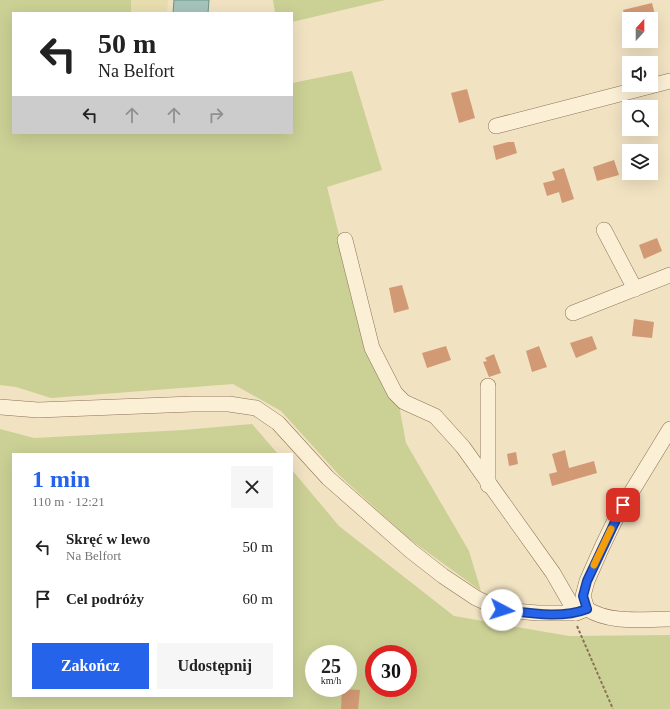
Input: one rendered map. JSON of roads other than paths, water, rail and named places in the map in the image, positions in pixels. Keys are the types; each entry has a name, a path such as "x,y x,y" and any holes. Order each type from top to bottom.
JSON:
{"street":[{"path":"496,126 670,81"},
{"path":"604,230 635,289"},
{"path":"345,240 372,348 395,393 404,402 435,416 463,447 488,484 581,611"},
{"path":"573,313 670,275"},
{"path":"488,386 488,484"},
{"path":"0,407 38,410 230,404 256,408 278,423 328,478 411,551 443,576 476,598 502,610 538,614 581,611 612,619 670,619"},
{"path":"581,611 587,581 621,508 670,429"}],"water":[{"path":"174,0 209,0 208,12 173,12"}]}
